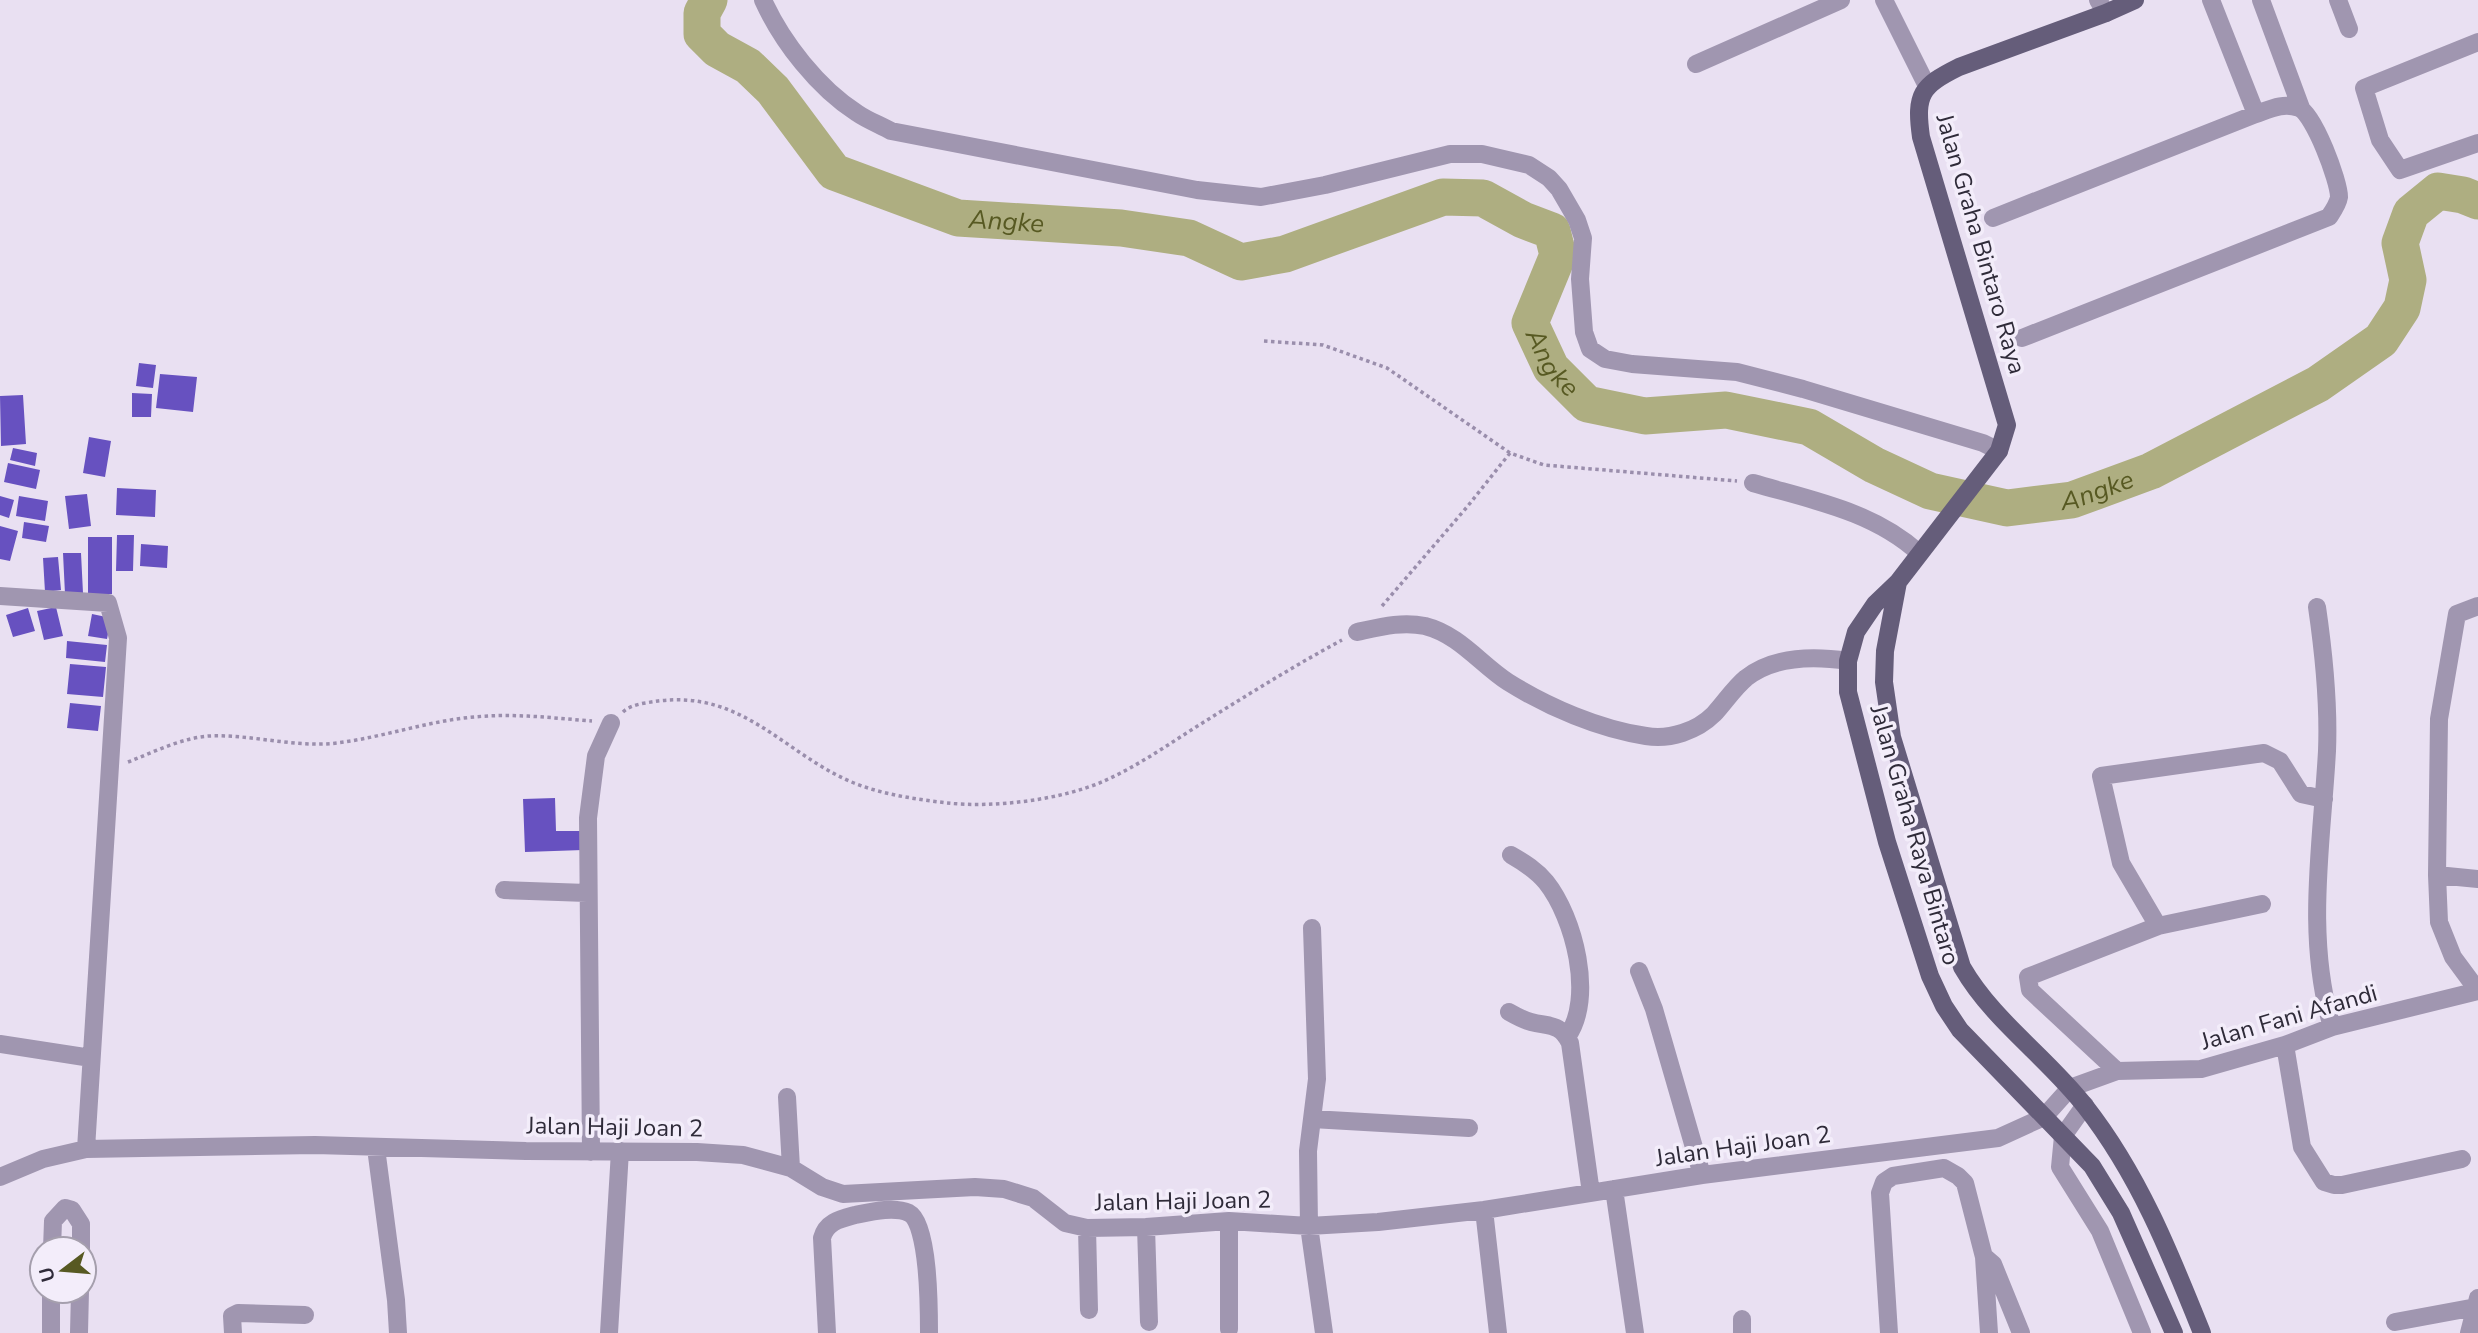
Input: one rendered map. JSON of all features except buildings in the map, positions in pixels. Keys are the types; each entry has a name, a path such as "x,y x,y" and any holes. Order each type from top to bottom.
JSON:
{"main road":[{"name":"Jalan Graha Bintaro Raya","path":"1999,451 2007,425 1920,137 1917,110 1927,86 1959,67 2102,7 2136,0"},
{"name":"Jalan Graha Raya Bintaro","path":"1999,451 1898,582 1875,604 1856,632 1848,661 1848,692 1887,842 1930,976 1944,1006 1960,1030 2092,1166 2121,1213 2174,1333"},
{"name":"Jalan Graha Raya Bintaro","path":"1898,582 1885,650 1884,682 1892,737 1962,967 1976,993 2070,1088 2117,1149 2149,1207 2202,1333"}],"street":[{"path":"763,0 805,67 857,114 891,131 1197,190 1261,197 1325,185 1450,154 1482,154 1529,165 1549,178 1559,189 1577,220 1583,237 1580,279 1584,332 1590,349 1605,359 1632,364 1737,372 1983,443 1999,451"},
{"path":"1696,64 1841,0"},
{"path":"1884,0 1927,86"},
{"path":"2211,0 2256,114"},
{"path":"2022,338 2329,217 2339,200 2337,183 2312,119 2301,108 2261,0"},
{"path":"2338,0 2349,29"},
{"path":"2478,42 2364,89 2380,140 2400,170 2478,143"},
{"path":"1993,218 2280,105 2301,108"},
{"path":"1753,483 1860,515 1901,537 1919,553"},
{"path":"0,596 108,603 118,638 86,1149"},
{"path":"2478,606 2457,614 2439,719 2437,875 2439,922 2453,957 2478,991"},
{"path":"2317,607 2328,699 2316,926 2320,975 2332,1027"},
{"path":"1357,632 1403,623 1425,626 1446,634 1508,682 1566,712 1649,737 1676,735 1696,728 1713,715 1747,678 1760,670 1799,659 1819,657 1848,661"},
{"path":"591,1152 588,818 596,756 611,723"},
{"path":"2158,926 2121,863 2101,776 2264,753 2280,761 2301,794 2323,799"},
{"path":"1511,855 1532,867 1555,895 1575,949 1581,995 1575,1026 1567,1037"},
{"path":"2437,875 2478,879"},
{"path":"505,890 587,893"},
{"path":"2117,1072 2030,990 2028,977 2158,926 2262,904"},
{"path":"1312,928 1317,1079 1308,1151 1309,1226 1324,1333"},
{"path":"1639,971 1654,1009 1702,1175"},
{"name":"Jalan Fani Afandi","path":"2044,1117 2070,1088 2117,1072 2201,1069 2285,1045 2332,1027 2478,991"},
{"path":"1509,1012 1529,1021 1557,1027 1567,1037 1591,1192"},
{"path":"0,1044 91,1058"},
{"path":"2285,1045 2302,1147 2325,1182 2342,1185 2462,1159"},
{"path":"787,1097 791,1168"},
{"path":"2085,1105 2063,1136 2060,1167 2100,1231 2142,1333"},
{"name":"Jalan Haji Joan 2","path":"0,1177 43,1159 86,1149 315,1145 697,1152 743,1155 791,1168 822,1187 843,1194 975,1187 1004,1189 1033,1198 1065,1223 1087,1228 1229,1221 1309,1226 1378,1222 1484,1210 1702,1175 1998,1138 2044,1117"},
{"path":"1311,1119 1469,1128"},
{"path":"376,1148 398,1333"},
{"path":"609,1333 620,1151"},
{"path":"1889,1333 1880,1193 1884,1182 1893,1176 1944,1168 1965,1183 1984,1257 1989,1333"},
{"path":"1614,1189 1635,1333"},
{"path":"52,1235 53,1221 65,1208 72,1210 81,1224 81,1235"},
{"path":"827,1333 822,1238 824,1231 828,1225 841,1219 900,1210 913,1216 920,1228 928,1294 929,1333"},
{"path":"1484,1210 1498,1333"},
{"path":"1229,1221 1229,1329"},
{"path":"1146,1227 1149,1322"},
{"path":"1087,1228 1089,1310"},
{"path":"1984,1257 1993,1264 2021,1333"},
{"path":"2395,1322 2477,1303 2469,1333"},
{"path":"51,1305 51,1333"},
{"path":"79,1333 80,1305"},
{"path":"233,1333 232,1316 238,1313 305,1315"}],"path":[{"path":"1264,341 1324,345 1387,368 1510,453 1544,465 1753,483"},
{"path":"111,769 167,746 210,736 281,743 335,743 430,723 510,714 611,723 626,709 671,699 698,702 732,711 769,730 821,766 853,783 891,795 951,803 994,804 1048,797 1103,781 1292,667 1357,632 1399,590 1510,453"}],"waterway":[{"name":"Angke","path":"709,0 702,13 702,34 717,49 748,66 773,90 834,172 958,218 1121,228 1189,238 1241,262 1285,254 1443,197 1483,198 1523,220 1552,231 1558,255 1530,323 1551,368 1587,404 1645,416 1726,410 1809,427 1874,465 1930,491 2007,508 2072,500 2151,471 2318,384 2381,340 2402,308 2408,280 2400,243 2411,213 2438,191 2463,195 2478,201"}]}
